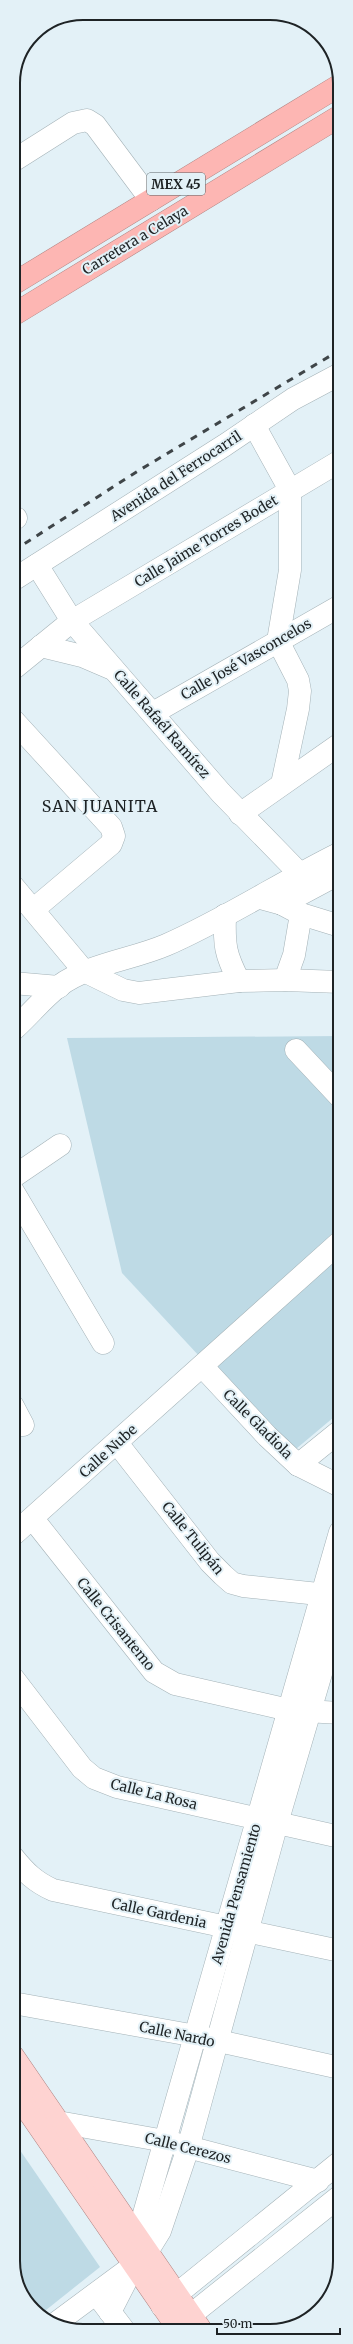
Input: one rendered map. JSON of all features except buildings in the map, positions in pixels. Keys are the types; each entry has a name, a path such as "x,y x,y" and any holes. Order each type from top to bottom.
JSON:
{"highway":[{"name":"Carretera a Celaya","path":"20,280 333,89"},
{"name":"Carretera a Celaya","path":"20,311 333,120"}],"main road":[{"path":"20,2066 58,2122 135,2252"},
{"path":"20,2098 170,2300 183,2324"}],"street":[{"path":"20,157 73,123 87,120 95,126 152,200"},
{"name":"Avenida del Ferrocarril","path":"20,576 294,399 333,378"},
{"path":"254,425 290,490 290,570 278,641 298,680 300,691 298,709 282,784"},
{"name":"Calle Jaime Torres Bodet","path":"20,663 72,621 333,465"},
{"name":"Calle Rafaél Ramírez","path":"37,565 72,621 240,814 298,873"},
{"name":"Calle José Vasconcelos","path":"153,713 333,610"},
{"path":"41,646 82,656 115,670"},
{"path":"20,728 111,827 114,836 111,844 34,909"},
{"path":"240,814 333,749"},
{"path":"20,1023 59,987 84,971 164,946 260,898 298,873 333,856"},
{"path":"282,904 333,877"},
{"path":"20,894 84,971 123,990 139,992 239,981 285,980 333,982"},
{"path":"260,898 282,904 301,914 333,924"},
{"path":"285,980 294,955 301,914"},
{"path":"225,915 224,944 229,961 239,981"},
{"path":"20,984 59,987"},
{"path":"296,1050 333,1090"},
{"path":"20,1172 60,1145"},
{"path":"20,1203 103,1342"},
{"name":"Calle Nube","path":"20,1529 333,1248"},
{"name":"Calle Gladiola","path":"202,1366 267,1436 298,1465 333,1482"},
{"path":"298,1465 333,1437"},
{"name":"Calle Tulipán","path":"117,1443 210,1562 232,1583 242,1586 331,1596"},
{"name":"Calle Crisantemo","path":"33,1519 154,1672 175,1684 299,1711 333,1713"},
{"name":"Avenida Pensamiento","path":"135,2252 160,2231 188,2148 247,1932 268,1821 331,1596 333,1582"},
{"name":"Avenida Pensamiento","path":"299,1711 333,1626"},
{"name":"Calle La Rosa","path":"20,1687 82,1768 94,1778 117,1787 333,1835"},
{"name":"Avenida Pensamiento","path":"135,2252 225,1928 268,1821"},
{"name":"Calle Gardenia","path":"20,1865 38,1884 53,1890 225,1928 333,1950"},
{"name":"Calle Nardo","path":"20,2004 196,2036 217,2042 333,2067"},
{"name":"Calle Cerezos","path":"58,2122 166,2141 318,2181"},
{"path":"170,2300 333,2168"},
{"path":"186,2324 333,2202"},
{"path":"60,2320 96,2294 135,2252"},
{"path":"110,2312 135,2252"},
{"path":"96,2294 119,2324"}],"shaded area":[{"path":"333,1036 333,1418 290,1454 122,1273 67,1038"},
{"path":"20,2150 100,2267 44,2311 28,2293 21,2274 20,2265"}],"railway":[{"path":"20,547 138,471 333,354"}],"district":[{"name":"SAN JUANITA","path":"100,806"}]}
